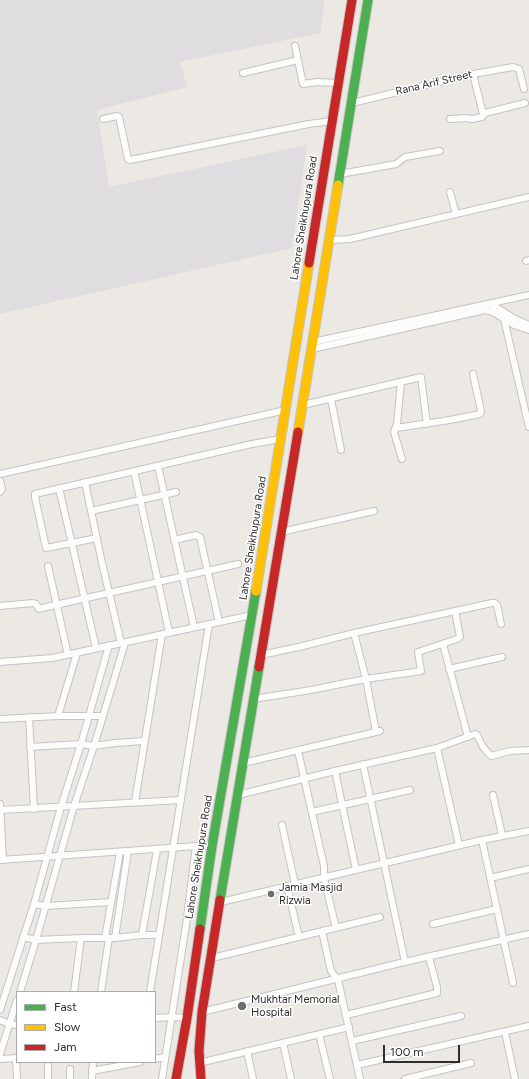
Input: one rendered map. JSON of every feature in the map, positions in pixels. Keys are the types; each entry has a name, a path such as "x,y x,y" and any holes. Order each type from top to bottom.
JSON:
{"highway":[{"name":"Lahore Sheikhupura Road","path":"176,1079 187,1018 212,846 286,410 352,0"},
{"path":"201,1079 199,1039 202,1012 313,346 368,0"},
{"path":"346,40 362,42"}],"street":[{"path":"295,46 303,84 338,82"},
{"path":"243,72 298,60"},
{"name":"Rana Arif Street","path":"352,103 473,74 513,67 519,69 524,88"},
{"path":"473,74 483,114"},
{"path":"450,120 482,117 483,114 525,103"},
{"path":"103,119 117,116 119,117 129,160 309,124 332,122"},
{"path":"340,174 396,164 406,157 440,151"},
{"path":"450,192 456,214"},
{"path":"330,240 350,239 529,197"},
{"path":"313,346 529,295"},
{"path":"488,304 496,306 515,319 529,325"},
{"path":"313,346 483,311 493,312 514,325 529,330"},
{"path":"504,319 529,427"},
{"path":"396,428 450,420 480,413 472,374"},
{"path":"303,405 421,378 427,424"},
{"path":"401,382 394,434 402,459"},
{"path":"331,399 341,450"},
{"path":"0,474 286,410"},
{"path":"97,538 47,548 34,495 36,493 281,439"},
{"path":"158,466 194,627"},
{"path":"134,471 169,632"},
{"path":"0,481 2,489 0,492"},
{"path":"20,991 74,806 103,716 123,643 109,593 86,482"},
{"path":"59,488 96,648"},
{"path":"91,510 176,492"},
{"path":"281,532 374,511"},
{"path":"174,540 196,535 199,536 219,622"},
{"path":"0,606 35,603 41,609 57,604 238,564"},
{"path":"48,566 68,655"},
{"path":"261,656 354,633 495,603 497,605 501,624"},
{"path":"253,699 421,671 418,652 459,639 460,637 456,611"},
{"path":"0,662 52,658 252,615"},
{"path":"150,991 209,624"},
{"path":"243,763 378,732 354,633"},
{"path":"135,802 162,634"},
{"path":"443,644 468,737"},
{"path":"0,1010 34,904 61,807 81,744 108,645"},
{"path":"58,716 77,653"},
{"path":"449,669 502,657"},
{"path":"0,719 89,715 103,716"},
{"path":"29,717 34,809"},
{"path":"238,795 335,770 437,748 477,735 483,747 491,756 510,751 529,750"},
{"path":"30,747 81,744 94,746 115,742 144,741"},
{"path":"437,748 459,846"},
{"path":"298,751 324,866 324,878 336,928"},
{"path":"363,764 405,962"},
{"path":"335,770 356,870"},
{"path":"312,812 410,790"},
{"path":"493,794 502,836"},
{"path":"0,810 181,800"},
{"path":"0,804 2,860 212,846"},
{"path":"282,825 295,884"},
{"path":"220,902 482,840 529,831"},
{"path":"482,840 513,983"},
{"path":"162,1079 186,925 196,846"},
{"path":"142,935 157,850"},
{"path":"101,991 110,938 128,851"},
{"path":"110,938 111,902 120,852"},
{"path":"490,878 529,869"},
{"path":"287,886 299,937"},
{"path":"34,904 46,906 111,902"},
{"path":"433,924 497,910"},
{"path":"212,958 380,917"},
{"path":"322,931 331,971 337,978 360,1079"},
{"path":"202,1012 337,978 529,934"},
{"path":"24,937 36,940 158,935"},
{"path":"74,991 81,938"},
{"path":"346,1015 437,993 437,987 429,957"},
{"path":"0,1054 16,1003"},
{"path":"352,1041 461,1016"},
{"path":"156,1018 187,1018"},
{"path":"0,1020 9,1024 16,1025"},
{"path":"357,1065 529,1026"},
{"path":"199,1063 349,1028"},
{"path":"505,1032 515,1079"},
{"path":"319,1034 330,1079"},
{"path":"283,1043 292,1079"},
{"path":"247,1051 253,1079"},
{"path":"156,1059 165,1057"},
{"path":"0,1059 16,1058"},
{"path":"16,1063 17,1079"},
{"path":"92,1063 92,1079"},
{"path":"92,1071 135,1063"},
{"path":"405,1079 471,1063"},
{"path":"48,1066 48,1079"},
{"path":"70,1069 70,1079"}],"shaded area":[{"path":"0,0 325,0 320,33 180,62 187,87 97,110 109,187 307,145 292,248 0,314"}],"traffic: fast":[{"path":"338,185 368,0"},
{"path":"200,929 212,846 256,591"},
{"path":"220,900 259,667"}],"traffic: slow":[{"path":"298,432 338,185"},
{"path":"256,591 309,263"}],"traffic: jam":[{"path":"309,263 352,0"},
{"path":"259,667 298,432"},
{"path":"201,1079 199,1051 202,1012 220,900"},
{"path":"176,1079 187,1018 200,929"}],"place":[{"name":"Jamia Masjid Rizwia","path":"271,894"},
{"name":"Mukhtar Memorial Hospital","path":"242,1006"}]}
